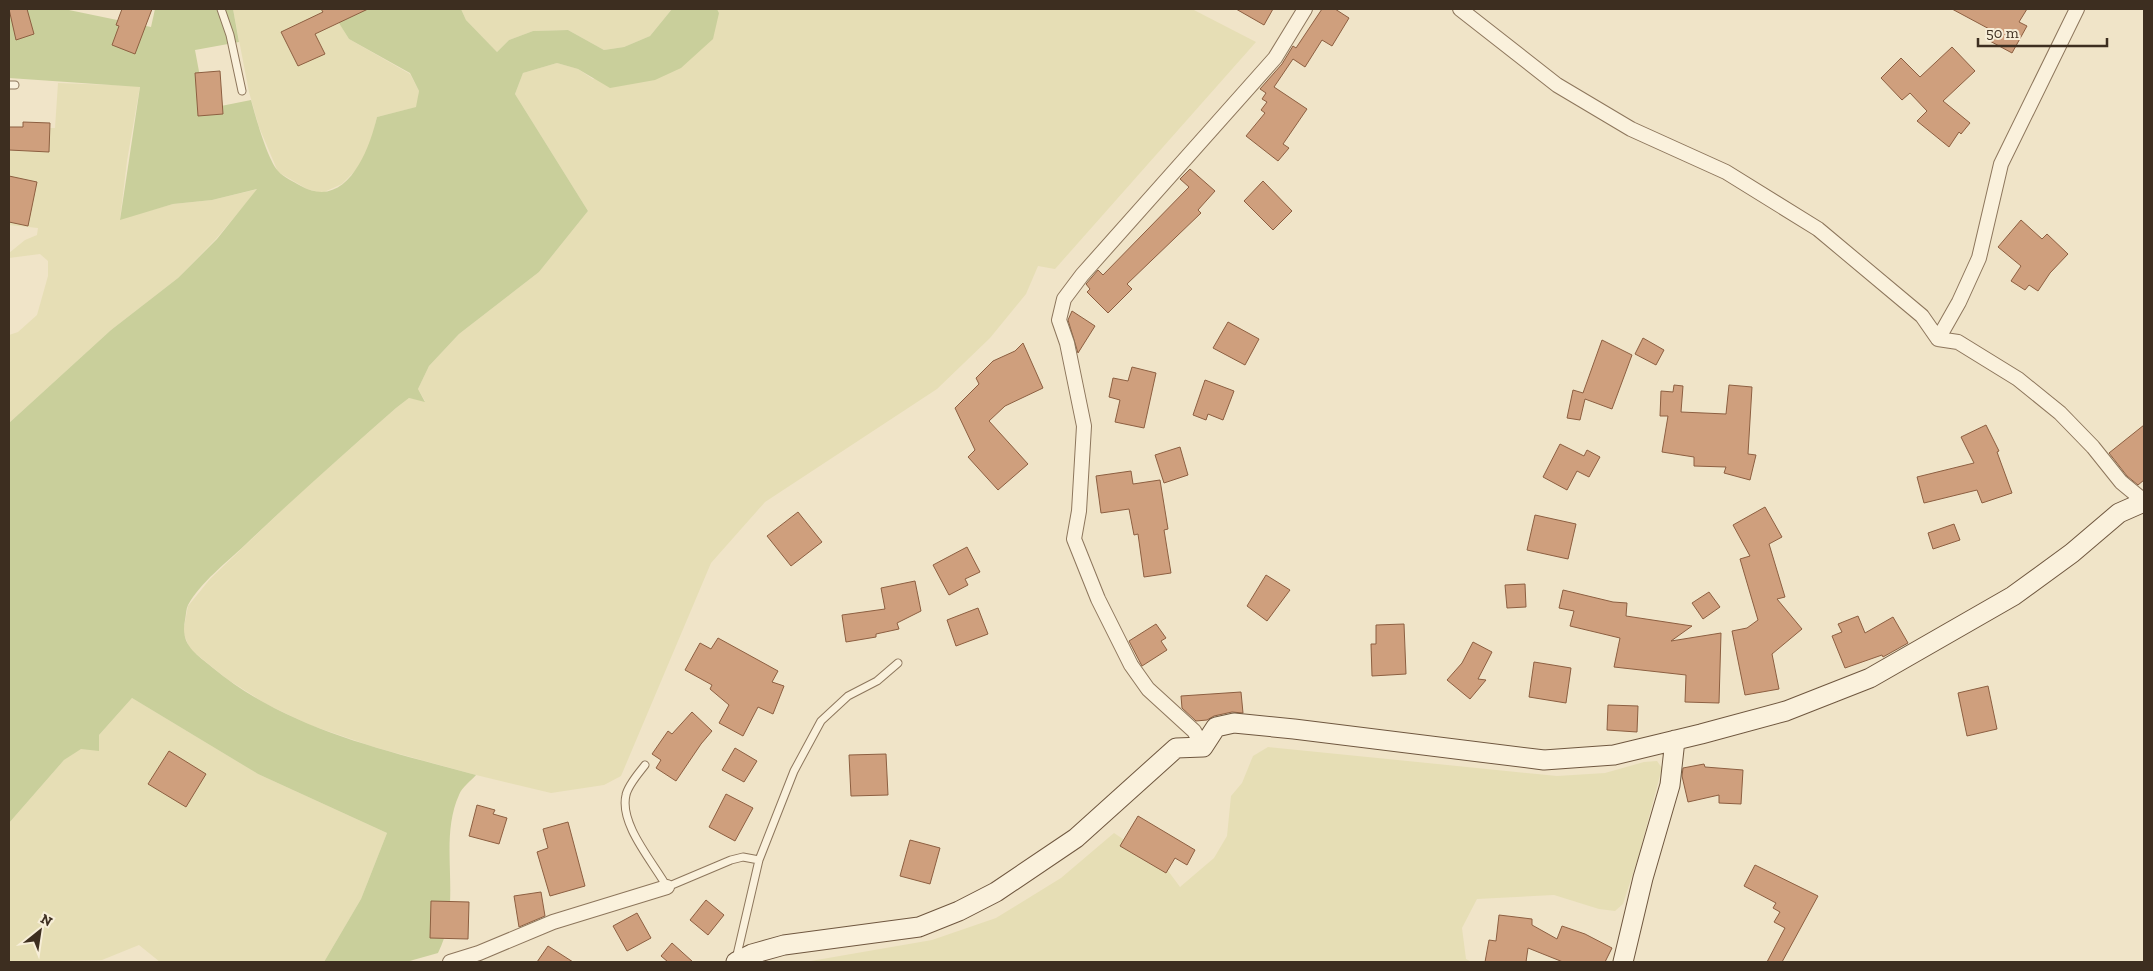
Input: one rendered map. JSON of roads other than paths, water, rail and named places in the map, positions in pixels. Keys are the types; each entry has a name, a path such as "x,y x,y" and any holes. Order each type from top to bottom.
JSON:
{"main road":[{"path":"736,962 752,954 784,945 919,927 959,911 996,892 1076,838 1176,748 1203,747 1216,727 1234,723 1544,760 1614,755 1786,711 1870,678 2014,596 2072,553 2119,513 2144,501"},
{"path":"1623,962 1643,878 1670,785 1675,740"}],"street":[{"path":"1203,747 1194,731 1148,689 1131,665 1098,599 1074,539 1079,511 1084,426 1067,343 1059,320 1064,299 1082,275 1275,58 1305,9"},
{"path":"1460,9 1557,86 1631,129 1726,172 1818,229 1922,316 1938,339 1958,342 2018,379 2060,413 2093,447 2121,482 2144,501"},
{"path":"1938,339 1959,302 1978,258 2001,164 2020,122 2052,64 2077,9"},
{"path":"450,962 479,953 553,922 667,887"}],"lane":[{"path":"221,9 230,35 242,90"},
{"path":"736,962 759,860 794,771 821,721 848,696 878,681 898,663"},
{"path":"645,765 626,794 625,814 667,887 743,857 759,860"}]}
